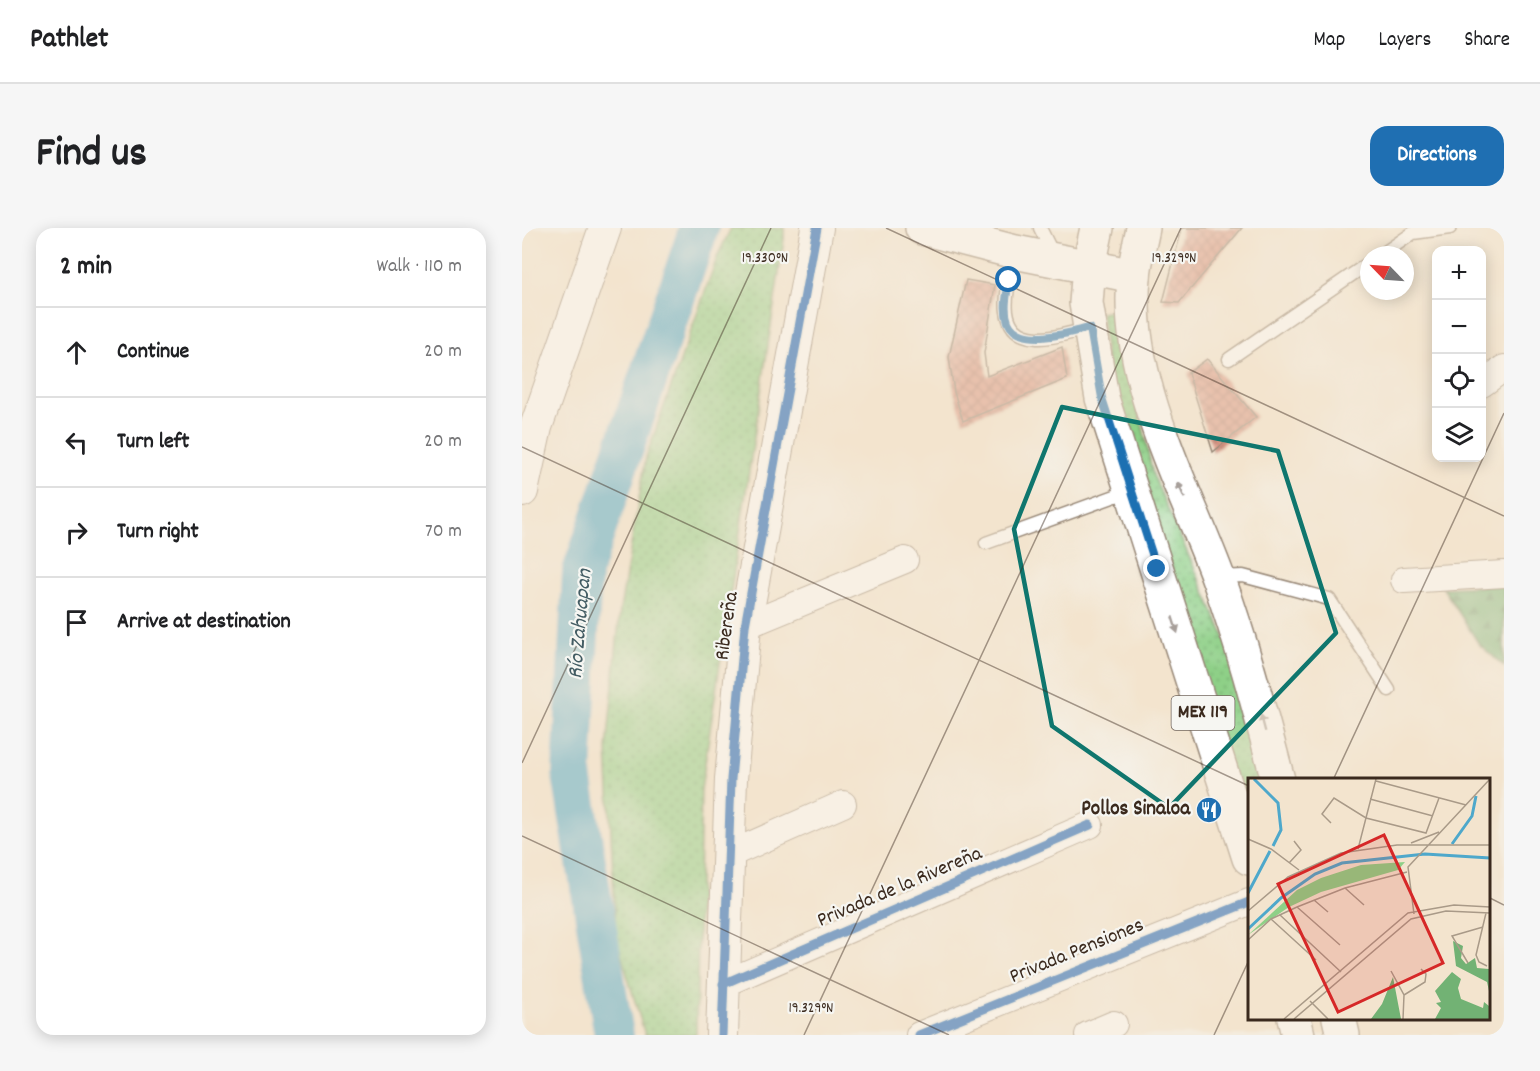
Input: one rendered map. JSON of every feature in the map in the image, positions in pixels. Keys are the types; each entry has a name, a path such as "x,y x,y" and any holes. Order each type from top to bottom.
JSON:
{"main road":[{"path":"922,228 1015,252 1134,276"},
{"name":"MEX 119","path":"1097,228 1089,266 1086,303 1102,398 1248,855"},
{"name":"MEX 119","path":"1143,228 1134,276 1134,306 1142,369 1175,476 1205,544 1242,644 1277,778"},
{"path":"1294,1020 1298,1035"},
{"path":"1339,1020 1343,1035"}],"street":[{"path":"522,491 529,421 606,228"},
{"name":"Ribereña","path":"722,1035 731,779 745,626 817,228"},
{"path":"1486,381 1504,368"},
{"path":"745,626 905,560"},
{"path":"1404,580 1504,574"},
{"path":"728,855 843,804"},
{"name":"Privada de la Rivereña","path":"723,984 1090,825"},
{"name":"Privada Pensiones","path":"919,1035 1248,902"},
{"path":"1088,1035 1114,1024"}],"lane":[{"path":"1040,228 1056,259"},
{"path":"1394,246 1413,233 1450,228"},
{"path":"1015,252 1006,307 1008,322 1013,329 1038,338 1090,328"},
{"path":"1229,359 1360,269"},
{"path":"986,543 1132,490"},
{"path":"1218,577 1243,576 1329,599 1389,690"}],"highlighted area":[{"path":"1062,407 1278,451 1336,633 1169,808 1052,726 1014,529"}],"green space":[{"path":"731,228 784,228 784,239 701,790 696,1035 645,1035 616,938 607,749 620,610 646,457 718,255"},
{"path":"1118,310 1153,475 1223,633 1271,778 1248,778 1248,830 1110,397 1101,313"},
{"path":"1504,585 1504,666 1479,644 1443,588"}],"building":[{"path":"1182,228 1242,228 1179,303 1163,302"},
{"path":"966,280 995,285 984,353 987,376 1062,347 1067,379 963,421 954,392 949,357"},
{"path":"1207,359 1256,417 1213,452 1188,373"}],"waterway":[{"name":"Río Zahuapan","path":"614,1035 572,775 582,572 699,228"}],"cycle path":[{"path":"722,1035 731,779 745,626 817,228"},
{"path":"723,984 1090,825"},
{"path":"919,1035 1248,902"}],"place":[{"name":"Pollos Sinaloa","path":"1209,810"}],"route":[{"path":"1009,280 1006,307 1008,322 1013,329 1027,336 1038,338 1090,328 1102,398 1157,569"}]}
